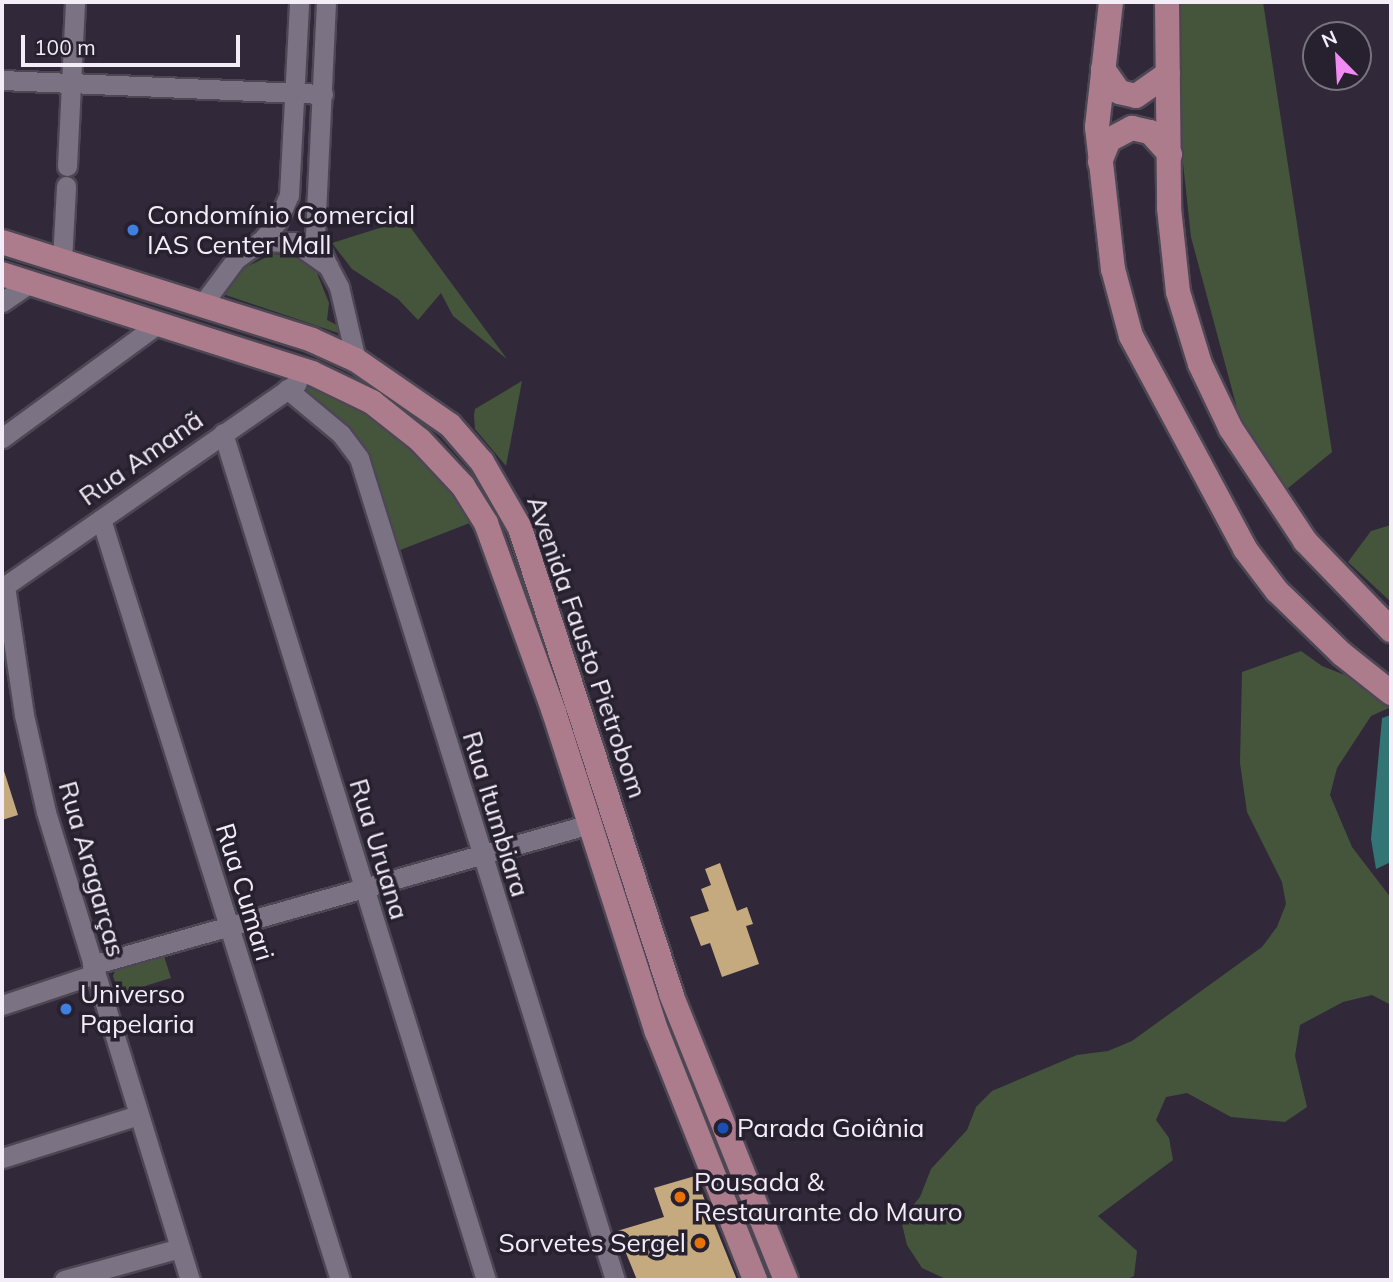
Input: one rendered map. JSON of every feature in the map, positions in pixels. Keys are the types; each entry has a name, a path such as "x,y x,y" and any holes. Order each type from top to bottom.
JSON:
{"main road":[{"path":"1111,2 1097,127 1114,269 1131,336 1194,461 1245,550 1277,591 1342,654 1391,693"},
{"path":"1167,2 1169,208 1178,292 1205,374 1231,429 1305,541 1391,630"},
{"path":"1103,69 1119,92 1136,96 1168,74"},
{"path":"1100,162 1109,140 1132,128 1150,132 1170,153"},
{"name":"Avenida Fausto Pietrobom","path":"2,242 312,340 356,360 450,425 482,461 520,528 671,994 786,1280"},
{"name":"Avenida Fausto Pietrobom","path":"2,274 312,373 372,402 419,440 463,486 486,523 590,824 657,1032 755,1280"}],"street":[{"path":"62,261 75,2"},
{"path":"201,306 236,258 261,240 277,222 289,195 297,93 299,2"},
{"path":"326,2 315,237 339,287 356,360"},
{"path":"2,80 323,94"},
{"path":"261,240 294,242 328,266"},
{"path":"2,302 30,283"},
{"path":"2,438 159,323"},
{"name":"Rua Amanã","path":"4,587 312,373"},
{"name":"Rua Itumbiara","path":"287,389 341,435 359,458 615,1280"},
{"name":"Rua Uruana","path":"223,433 486,1280"},
{"name":"Rua Cumari","path":"101,519 340,1280"},
{"name":"Rua Aragarças","path":"4,587 24,715 46,812 190,1280"},
{"path":"2,1005 94,970 228,926 590,824"},
{"path":"2,1158 138,1115"},
{"path":"64,1280 180,1248"}],"shaded area":[{"path":"1177,2 1263,2 1332,452 1287,489 1241,423 1191,237 1169,33"},
{"path":"405,220 507,359 453,316 441,293 418,320 398,299 352,269 332,243"},
{"path":"273,254 294,256 317,273 329,303 327,320 341,327 344,335 214,291 219,285 229,288 244,268"},
{"path":"312,378 370,409 443,475 475,521 395,552 364,455 295,389"},
{"path":"522,381 506,466 475,429 475,409"},
{"path":"1391,525 1391,602 1348,562 1371,531"},
{"path":"1301,651 1322,666 1378,688 1391,701 1391,707 1371,716 1337,768 1330,795 1352,847 1391,898 1391,1005 1372,995 1343,1002 1300,1025 1295,1056 1307,1107 1285,1122 1231,1117 1187,1093 1166,1097 1156,1120 1169,1138 1173,1160 1098,1216 1137,1251 1134,1276 1125,1280 948,1280 922,1268 907,1245 901,1220 920,1197 931,1169 967,1130 976,1107 992,1091 1077,1055 1108,1051 1132,1041 1262,947 1277,927 1286,904 1282,882 1247,812 1240,763 1242,672"},
{"path":"1391,715 1391,862 1376,869 1371,839 1382,718"},
{"path":"163,953 171,978 119,994 113,976 116,968"}],"building":[{"path":"4,771 18,815 2,820 2,772"},
{"path":"720,863 737,911 747,907 753,924 746,926 759,964 722,977 710,943 701,946 690,917 709,911 701,889 711,885 705,869"},
{"path":"695,1176 737,1280 637,1280 617,1231 664,1217 654,1188"}],"place":[{"name":"Condomínio Comercial IAS Center Mall","path":"133,230"},
{"name":"Universo Papelaria","path":"66,1009"},
{"name":"Parada Goiânia","path":"723,1128"},
{"name":"Pousada & Restaurante do Mauro","path":"680,1197"},
{"name":"Sorvetes Sergel","path":"700,1243"}]}
